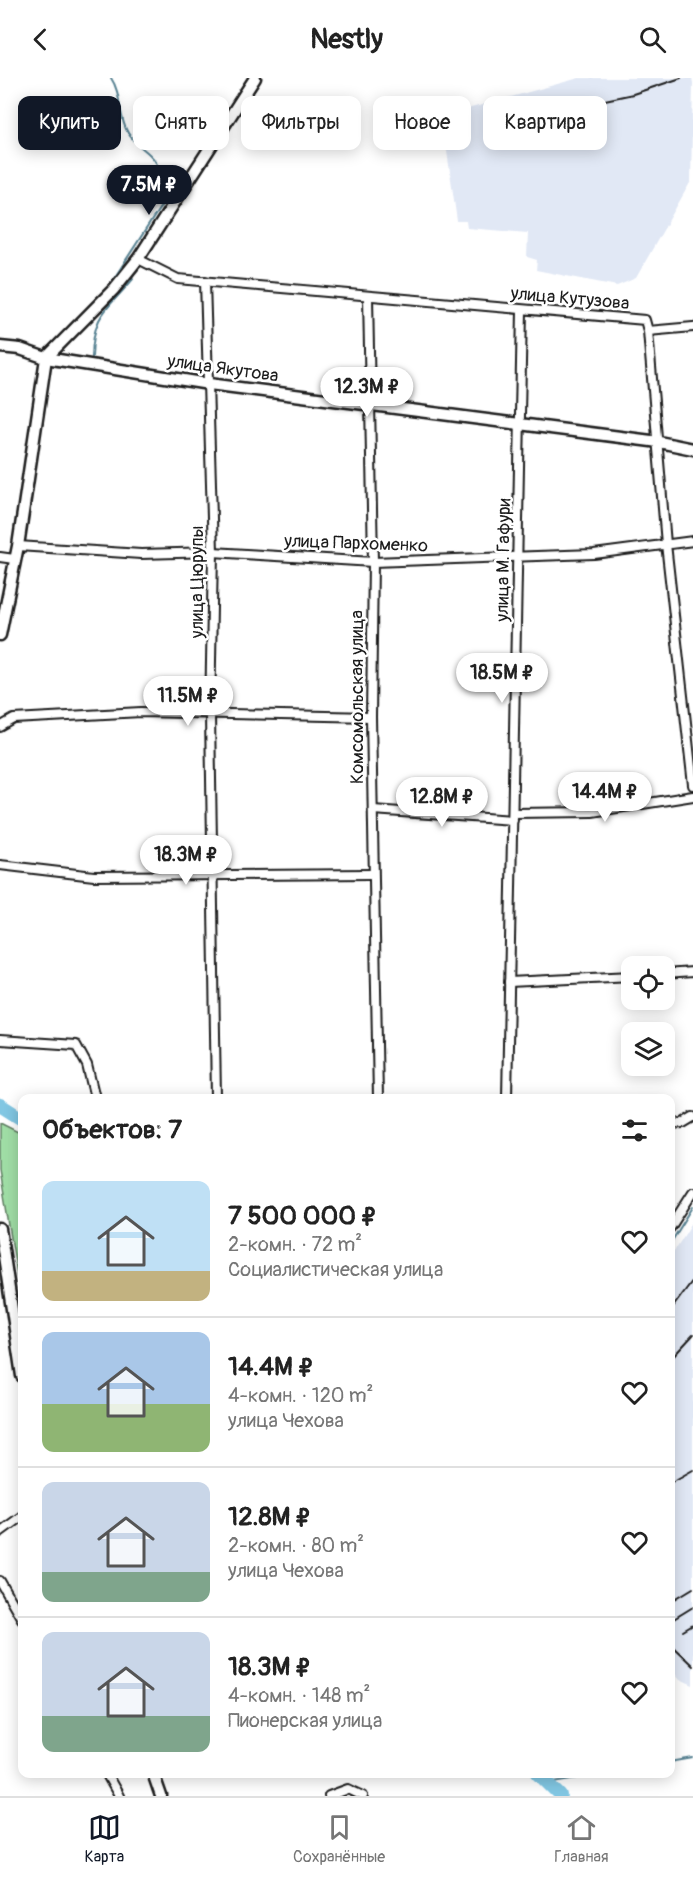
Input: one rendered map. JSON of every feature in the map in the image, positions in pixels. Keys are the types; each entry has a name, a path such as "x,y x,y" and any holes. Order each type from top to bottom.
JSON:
{"street":[{"path":"0,635 18,546 46,358 114,289 138,259 255,78"},
{"name":"улица Кутузова","path":"138,259 178,279 645,320 659,442 666,544 693,785"},
{"name":"улица Цюрупы","path":"205,281 213,552 210,715 216,1094"},
{"name":"Комсомольская улица","path":"368,296 373,562 371,717 378,1094"},
{"name":"улица М. Гафури","path":"507,1094 522,310"},
{"path":"648,331 693,327"},
{"name":"улица Якутова","path":"0,347 20,349 46,358 208,384 519,426 659,442 693,449"},
{"name":"улица Пархоменко","path":"18,546 141,554 213,552 373,562 594,554 693,540"},
{"path":"0,557 14,559"},
{"path":"0,727 14,718 141,712 371,717"},
{"path":"373,810 513,816 592,812 693,796"},
{"path":"0,865 94,876 213,873 374,874"},
{"path":"675,973 693,972"},
{"path":"509,982 621,977"},
{"path":"0,1040 76,1045 87,1065 94,1094"},
{"path":"675,1124 693,1118"},
{"path":"675,1220 693,1191"},
{"path":"0,1229 18,1349"},
{"path":"0,1532 18,1519"},
{"path":"0,1581 18,1612"},
{"path":"109,1778 119,1796"},
{"path":"155,1778 161,1796"},
{"path":"329,1796 348,1789 363,1796"}],"shaded area":[{"path":"579,78 692,78 691,181 636,278 617,286 536,270 537,260 527,257 528,233 467,228 466,221 457,221 447,150 471,150 471,108 483,105 483,150 607,150 607,96 514,96"},
{"path":"693,1221 693,1685 680,1679 675,1673 675,1250"}],"green space":[{"path":"0,1123 18,1132 18,1280 0,1170"}],"waterway":[{"path":"111,78 117,91 128,133 156,162 161,178 174,186 111,283"},
{"path":"92,357 95,331 99,321 103,313 133,279 132,276"},
{"path":"0,1105 18,1116"},
{"path":"675,1236 693,1207"},
{"path":"675,1761 693,1758"},
{"path":"543,1778 561,1796"},
{"path":"548,1783 578,1778"}],"railway":[{"path":"607,100 633,94 681,78"},
{"path":"675,1304 693,1280"},
{"path":"675,1355 693,1335"},
{"path":"675,1480 693,1470"},
{"path":"675,1599 693,1588"},
{"path":"675,1618 693,1607"},
{"path":"683,1631 693,1625"},
{"path":"675,1649 693,1666"}]}
